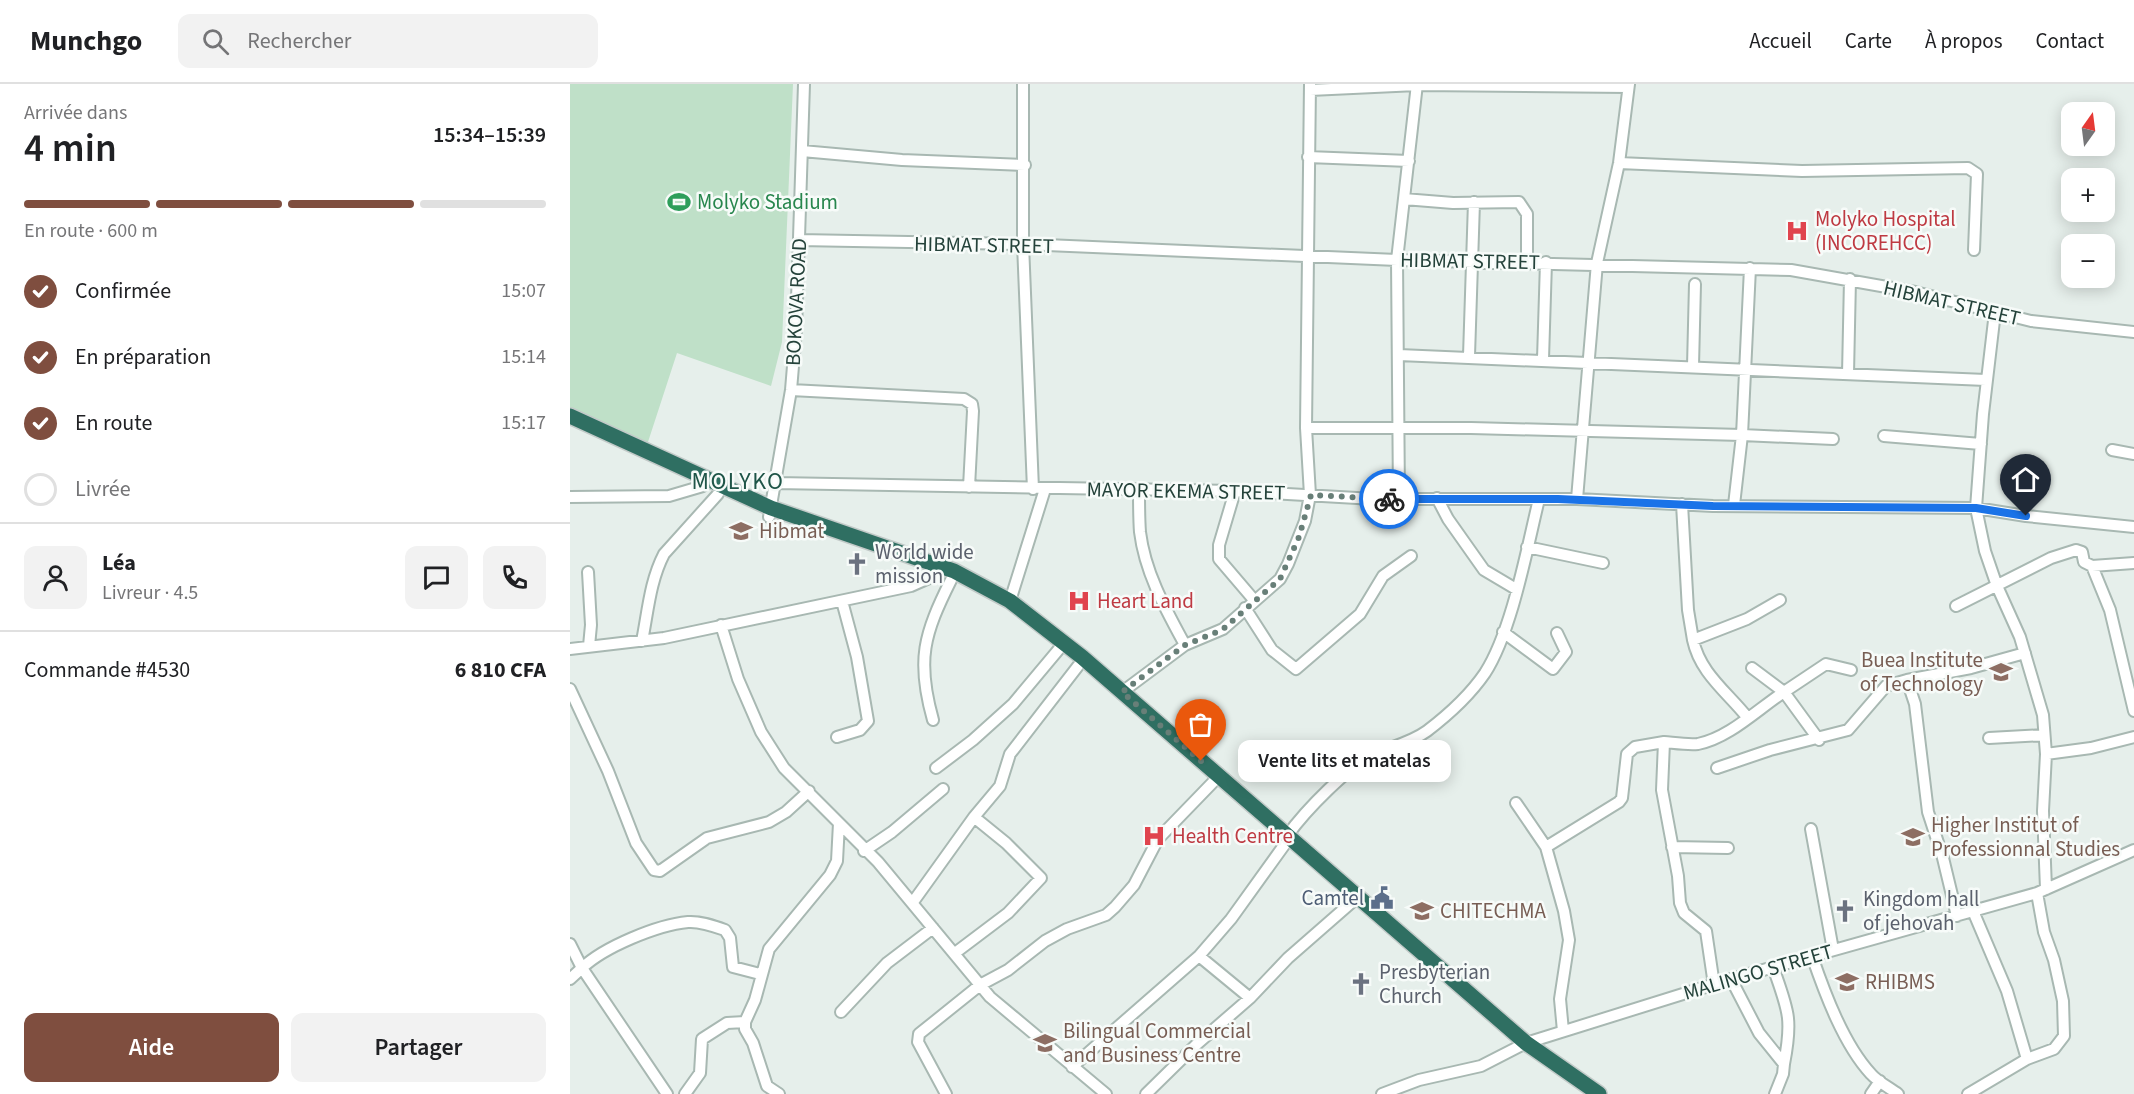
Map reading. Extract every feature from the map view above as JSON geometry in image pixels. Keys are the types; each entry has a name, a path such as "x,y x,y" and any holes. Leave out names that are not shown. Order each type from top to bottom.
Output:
{"highway":[{"path":"570,416 770,512 923,559 954,571 1010,601 1064,642 1122,692 1216,780"},
{"path":"570,424 718,494 944,577 1006,610 1059,649 1216,780 1522,1044 1599,1094"},
{"path":"1286,840 1352,902 1584,1094"}],"street":[{"name":"BOKOVA ROAD","path":"770,512 791,390 804,84"},
{"path":"1023,84 1025,165 1023,244 1033,489"},
{"path":"1399,499 1397,260 1417,85"},
{"path":"1122,692 1185,645 1222,630 1280,579 1305,521 1311,495 1306,428 1310,87 1628,86 1619,163 1597,263 1577,499"},
{"path":"802,151 902,160 1025,165"},
{"path":"1308,157 1409,161"},
{"path":"1619,163 1802,171 1968,168 1977,174 1974,250"},
{"path":"1404,200 1519,202 1524,206 1527,262"},
{"path":"1469,357 1474,261 1474,202"},
{"name":"HIBMAT STREET","path":"799,240 1023,244 1308,257 1791,270 1915,292 2031,321 2134,332"},
{"path":"1543,359 1546,262"},
{"path":"1734,505 1747,368 1750,268"},
{"path":"1848,374 1850,279"},
{"path":"1693,366 1695,284"},
{"path":"1968,1094 2027,1059 2054,1049 2064,1036 2062,1001 2054,960 2044,932 2042,891 2046,754 2043,714 2025,653 1997,586 1983,542 1976,508 1986,380 1995,312"},
{"path":"1399,355 1543,359 1986,380"},
{"path":"791,390 964,399 972,404 973,411 969,487"},
{"path":"1306,428 1582,430 1833,440"},
{"path":"1884,436 1981,444"},
{"path":"2112,450 2134,454"},
{"name":"MAYOR EKEMA STREET","path":"776,483 1235,491 1399,499 1577,499 1682,504 1976,508 2026,516 2134,527"},
{"path":"570,497 669,496 703,486"},
{"path":"1010,601 1045,489"},
{"path":"1139,490 1140,533 1147,558 1161,602 1185,645"},
{"path":"1235,491 1219,545 1219,559 1249,604 1272,650 1296,669 1360,614 1383,576 1411,556"},
{"path":"642,641 650,595 664,554 718,494"},
{"path":"1437,498 1448,519 1484,570 1516,589"},
{"path":"1072,1067 1199,956 1236,912 1310,807 1377,753 1399,746 1426,731 1455,706 1485,672 1503,632 1539,499"},
{"path":"1682,504 1688,610 1696,655 1707,674 1726,691 1747,717"},
{"path":"1527,547 1603,563"},
{"path":"1956,606 2051,558 2076,550 2082,552 2084,562 2092,566 2134,564"},
{"path":"2092,566 2110,610 2134,711"},
{"path":"588,572 591,625 589,646"},
{"path":"570,649 642,641 842,601 944,577"},
{"path":"933,720 922,670 924,652 944,577"},
{"path":"1693,640 1747,619 1780,600"},
{"path":"837,737 860,730 868,721 857,657 842,601"},
{"path":"721,625 738,679 761,732 784,768 809,791 913,902 980,986 1072,1067 1107,1094"},
{"path":"1503,632 1553,669 1566,651 1557,633"},
{"path":"936,768 973,740 1008,708 1059,649"},
{"path":"1717,768 1770,750 1819,740 1848,730 1886,686 1971,668 2025,653"},
{"path":"1546,847 1619,802 1622,798 1627,754 1635,747 1664,742 1692,744 1706,741 1723,734 1826,664 1851,670"},
{"path":"913,902 974,817 1000,786 1010,754 1078,666"},
{"path":"1752,668 1784,692 1819,740"},
{"path":"1907,680 1915,704 1928,812 1957,916"},
{"path":"570,689 608,771 636,843 654,870 660,871 707,838 769,822 786,812 809,791"},
{"path":"1989,738 2044,735"},
{"path":"2046,754 2091,748 2134,737"},
{"path":"1664,742 1662,790 1681,908 1706,931 1714,985"},
{"path":"946,1094 918,1038 980,986 1008,970 1045,941 1067,929 1106,915 1131,889 1158,838 1216,780"},
{"path":"864,850 892,832 943,789"},
{"path":"1516,803 1546,847 1569,940 1560,999 1563,1031"},
{"path":"955,953 1008,913 1041,878 1006,843 974,817"},
{"path":"779,1094 767,1086 753,1043 745,1029 745,1022 755,1000 760,974 775,938 837,861 839,823"},
{"path":"1811,829 1833,950"},
{"path":"1672,847 1728,848"},
{"name":"MALINGO STREET","path":"1382,1094 1419,1080 1481,1066 1522,1044 1731,979 2042,891 2134,850"},
{"path":"1146,1094 1197,1044 1250,998 1288,958 1352,902"},
{"path":"1973,911 2007,991 2027,1059"},
{"path":"570,979 595,955 688,922 725,930 730,938 733,967 760,974"},
{"path":"841,1012 887,963 933,928"},
{"path":"570,944 582,968 667,1094"},
{"path":"1199,956 1250,998"},
{"path":"1812,956 1824,990 1846,1035 1872,1076 1898,1094"},
{"path":"1773,967 1790,1016 1791,1031 1784,1074 1775,1094"},
{"path":"1731,979 1754,1024 1784,1064"},
{"path":"685,1094 699,1073 702,1039 727,1023 745,1022"},
{"path":"1871,1094 1880,1081"}],"green space":[{"name":"Molyko Stadium","path":"570,84 793,84 782,342 771,386 677,353 647,445 570,411"}],"way so far":[{"path":"1201,761 1122,692 1185,645 1222,630 1280,579 1305,521 1311,495 1389,499"}],"place":[{"name":"Molyko Stadium","path":"679,202"},
{"name":"Molyko Hospital (INCOREHCC)","path":"1797,231"},
{"name":"Hibmat","path":"741,531"},
{"name":"World wide mission","path":"857,564"},
{"name":"Heart Land","path":"1079,601"},
{"name":"Buea Institute of Technology","path":"2001,672"},
{"name":"Vente lits et matelas","path":"1201,761"},
{"name":"Health Centre","path":"1154,836"},
{"name":"Higher Institut of Professionnal Studies","path":"1913,837"},
{"name":"Camtel","path":"1382,898"},
{"name":"CHITECHMA","path":"1422,911"},
{"name":"Kingdom hall of jehovah","path":"1845,911"},
{"name":"RHIBMS","path":"1847,982"},
{"name":"Presbyterian Church","path":"1361,984"},
{"name":"Bilingual Commercial and Business Centre","path":"1045,1043"}],"district":[{"name":"MOLYKO","path":"738,481"}],"route":[{"path":"1389,499 1577,499 1713,506 1976,508 2026,516"}]}
